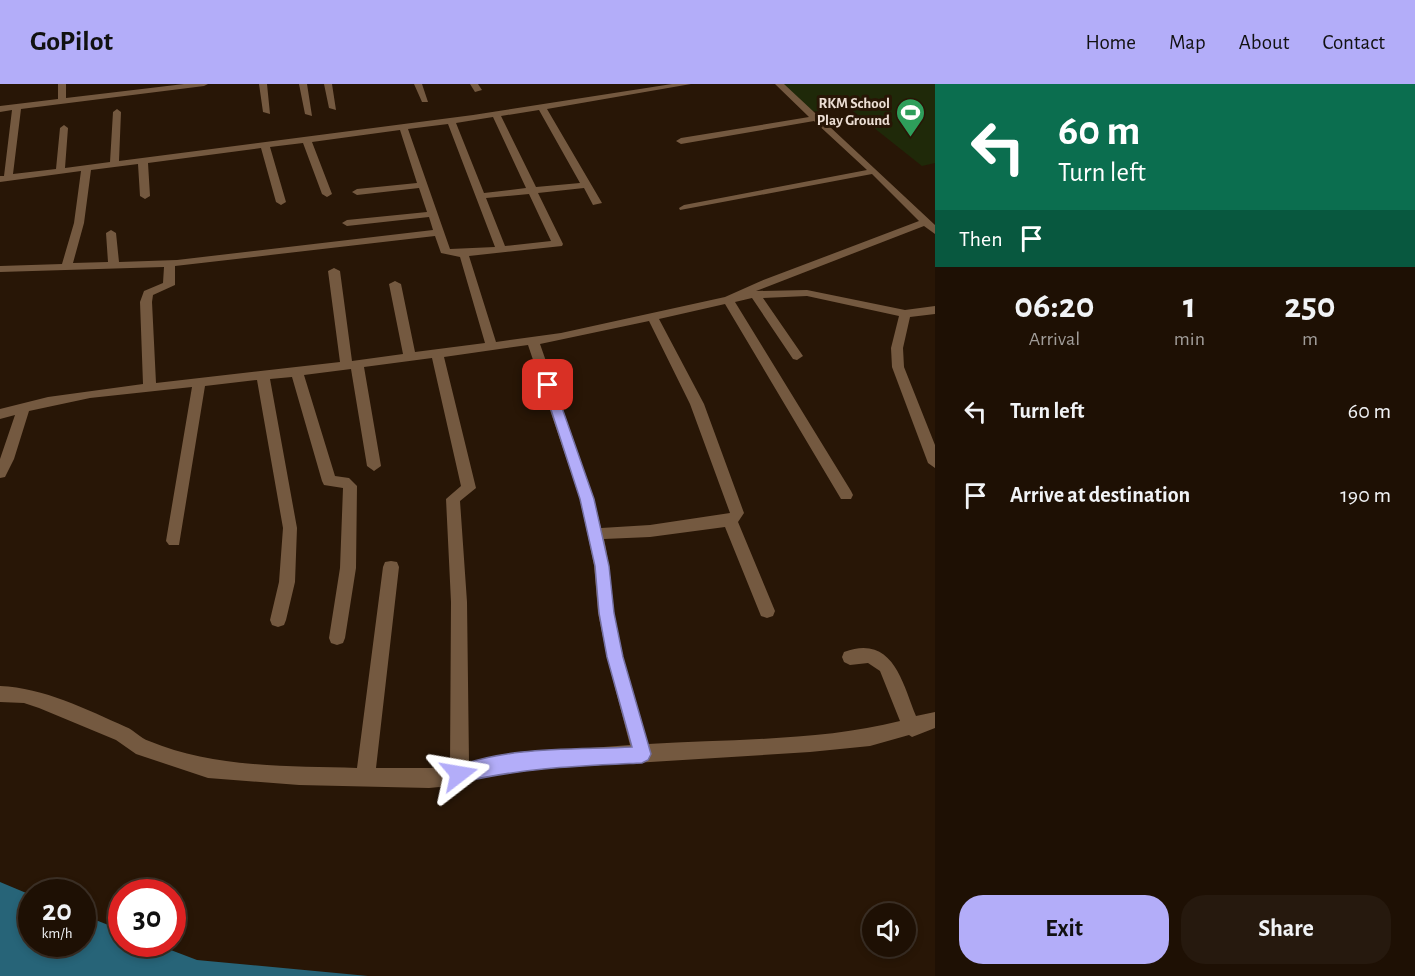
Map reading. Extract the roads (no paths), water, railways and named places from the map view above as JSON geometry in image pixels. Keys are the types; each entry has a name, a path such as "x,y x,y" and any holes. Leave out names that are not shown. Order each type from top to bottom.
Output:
{"street":[{"path":"62,84 62,103"},
{"path":"0,109 62,103 133,89 204,84"},
{"path":"263,84 267,112"},
{"path":"303,84 309,114"},
{"path":"328,84 333,108"},
{"path":"418,84 424,100"},
{"path":"17,108 4,179 496,115 687,84"},
{"path":"779,84 874,171 935,231"},
{"path":"542,108 597,203"},
{"path":"114,166 117,112"},
{"path":"404,127 446,252 462,253 558,244 496,115"},
{"path":"681,141 816,118"},
{"path":"451,121 501,249"},
{"path":"60,172 64,128"},
{"path":"307,141 327,194"},
{"path":"265,146 281,202"},
{"path":"143,162 145,196"},
{"path":"67,267 80,223 86,169"},
{"path":"684,208 874,171"},
{"path":"357,192 423,185"},
{"path":"480,196 586,185"},
{"path":"347,223 432,214"},
{"path":"728,300 759,285 867,246 925,222"},
{"path":"0,269 170,264 438,233"},
{"path":"111,234 114,266"},
{"path":"462,253 492,347"},
{"path":"150,389 146,302 148,293 169,285 170,264"},
{"path":"334,271 374,466"},
{"path":"394,284 410,358"},
{"path":"0,414 90,394 352,366 591,332 755,295 807,293 904,314 935,310"},
{"path":"755,295 796,356"},
{"path":"728,300 846,495"},
{"path":"904,314 897,348 898,367 935,463"},
{"path":"595,534 650,531 730,520 736,513 735,504 711,437 686,379 653,318"},
{"path":"533,341 575,462 595,534 615,657 642,754"},
{"path":"437,354 469,488 453,499 459,651 459,774"},
{"path":"297,372 329,481 344,482 350,486 348,568 337,638"},
{"path":"263,376 290,528 287,582 278,620"},
{"path":"174,542 187,472 199,384"},
{"path":"0,472 7,459 24,407"},
{"path":"730,520 767,611"},
{"path":"364,778 391,567"},
{"path":"850,657 870,655 886,666 912,728"},
{"path":"0,694 24,695 41,700 122,735 142,748 208,769 364,778 429,779 499,764 538,760 810,743 870,736 912,728 935,720"}],"water":[{"path":"0,882 18,890 18,957 96,957 96,920 108,925 108,957 186,956 197,960 368,976 0,976"}],"place":[{"name":"RKM School Play Ground","path":"911,138"}]}
